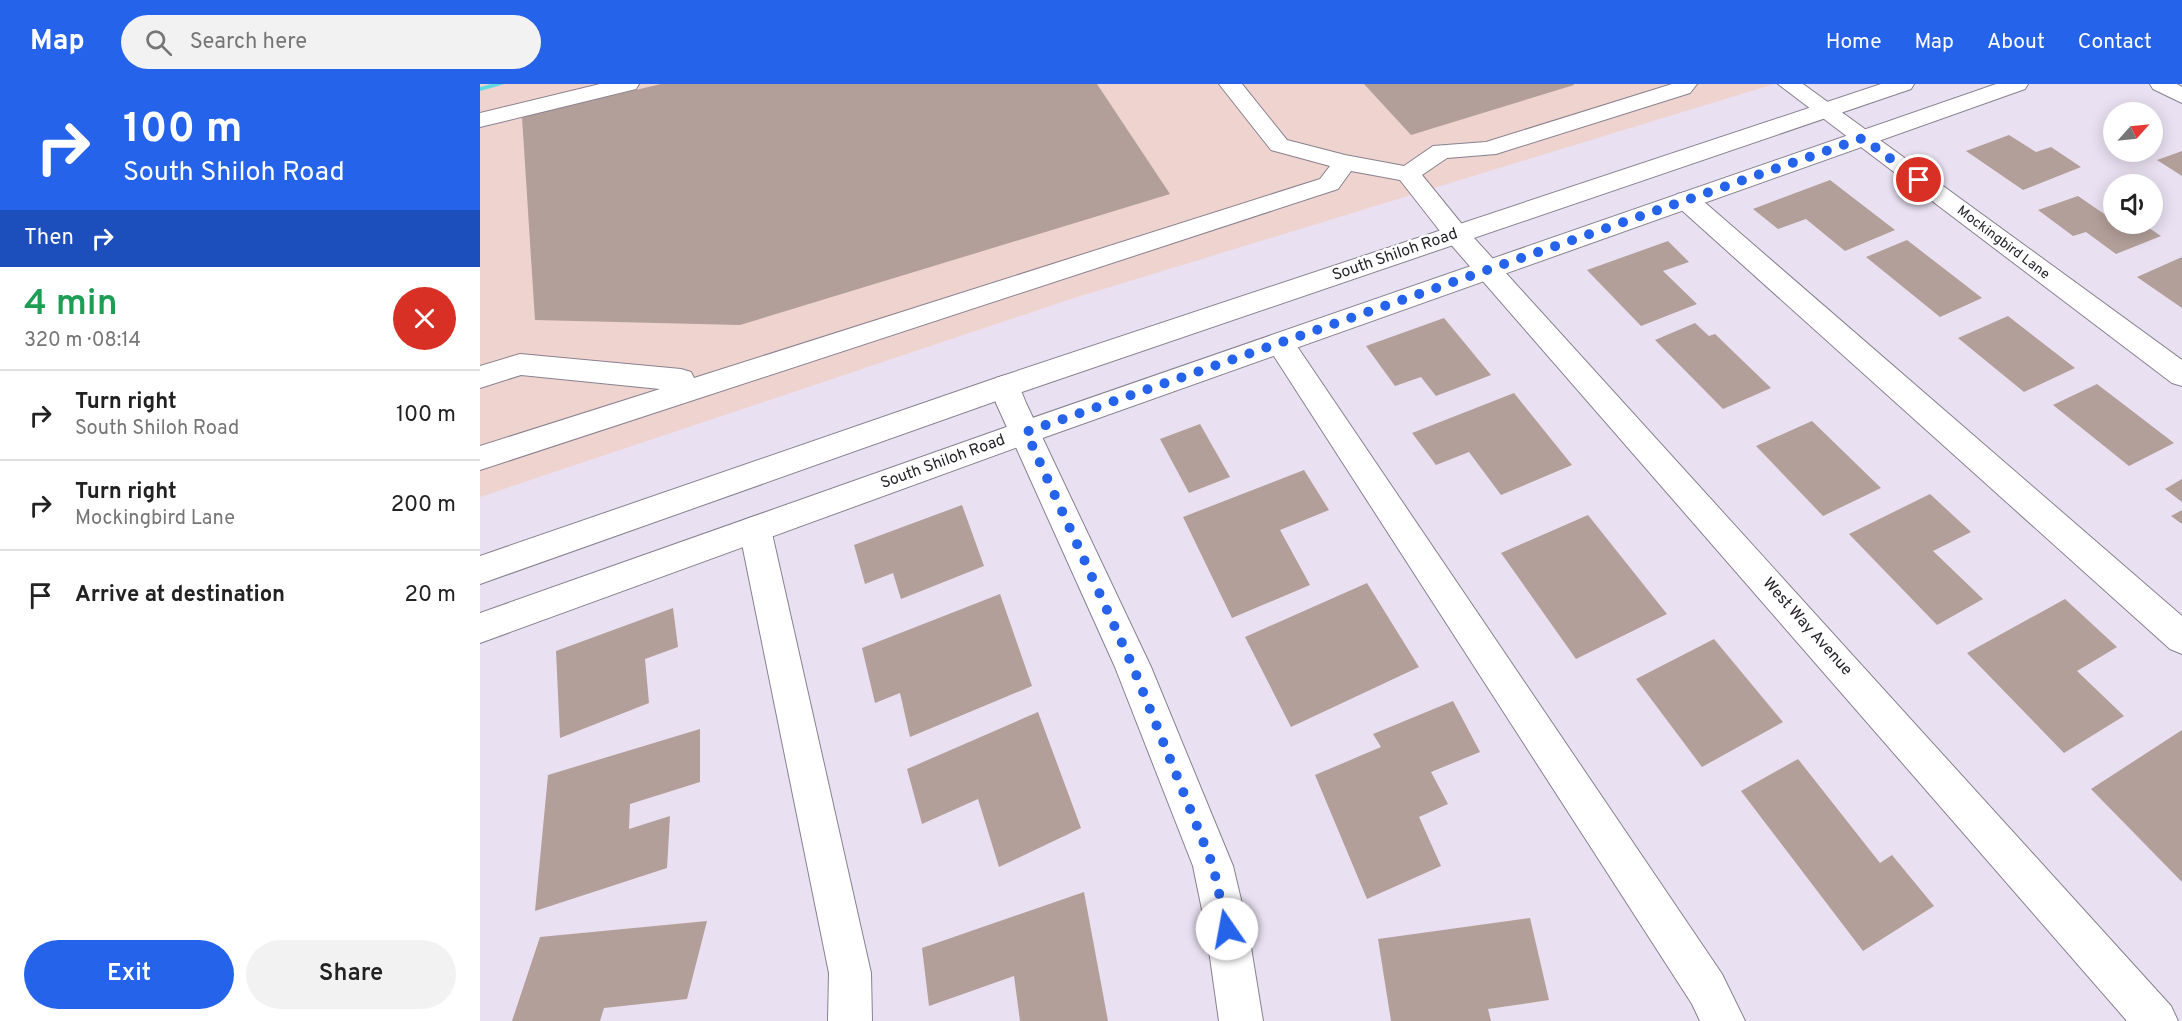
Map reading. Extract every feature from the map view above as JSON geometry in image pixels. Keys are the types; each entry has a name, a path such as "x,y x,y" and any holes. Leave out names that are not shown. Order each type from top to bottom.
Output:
{"main road":[{"path":"480,120 628,84"},
{"path":"1230,84 1279,145 1345,162 1408,174 1441,151 1488,149 1682,88 1686,84"},
{"name":"Mockingbird Lane","path":"1789,84 2182,375"},
{"name":"South Shiloh Road","path":"480,570 1006,386 1903,84"},
{"name":"South Shiloh Road","path":"480,628 1026,432 2018,84"},
{"path":"2162,84 2182,96"},
{"path":"480,458 1329,184 1345,162"},
{"name":"West Way Avenue","path":"1408,174 1456,234 2156,1021"},
{"path":"1686,200 2182,638"},
{"path":"1280,343 1707,989 1723,1021"},
{"path":"480,377 520,364 681,381 684,394"},
{"path":"1006,386 1011,403 1133,667 1213,866 1227,929 1242,1021"},
{"path":"755,529 850,973 850,1021"}],"shaded area":[{"path":"480,84 1774,84 1071,299 480,497"}],"building":[{"path":"661,84 1097,84 1170,194 740,325 535,320 522,117"},
{"path":"1364,84 1574,84 1574,85 1411,135"},
{"path":"2009,135 2036,152 2051,147 2081,167 2023,190 1966,151"},
{"path":"2182,151 2182,176 2160,162 2163,162 2163,158"},
{"path":"1830,180 1895,230 1845,251 1806,219 1778,229 1753,209"},
{"path":"2078,196 2103,213 2103,234 2158,234 2161,236 2116,254 2086,232 2073,236 2038,210"},
{"path":"1907,240 1982,298 1940,317 1866,257"},
{"path":"1668,241 1689,262 1663,271 1697,304 1641,326 1587,270"},
{"path":"2182,257 2182,308 2137,277"},
{"path":"2008,316 2075,368 2024,392 1958,338"},
{"path":"1444,318 1491,375 1436,396 1421,377 1395,386 1366,346"},
{"path":"1695,323 1709,336 1715,334 1771,388 1723,409 1655,340"},
{"path":"2097,384 2174,443 2129,466 2053,405"},
{"path":"1514,393 1572,465 1501,495 1469,452 1436,465 1412,433"},
{"path":"1812,421 1881,488 1823,516 1756,446"},
{"path":"1200,424 1230,477 1189,493 1160,439"},
{"path":"1304,470 1329,510 1280,530 1310,585 1232,618 1183,517"},
{"path":"2182,479 2182,502 2165,489"},
{"path":"1930,494 1971,532 1933,551 1983,599 1937,625 1849,534"},
{"path":"962,505 984,566 901,599 893,573 865,584 854,545"},
{"path":"2182,510 2182,524 2171,516"},
{"path":"1588,515 1667,614 1576,659 1501,553"},
{"path":"1367,583 1419,667 1291,727 1245,637"},
{"path":"1000,594 1032,686 910,737 900,693 875,703 862,648"},
{"path":"2065,599 2117,647 2077,671 2124,716 2064,753 1967,653"},
{"path":"673,608 678,647 645,659 649,703 560,738 556,651"},
{"path":"1714,639 1783,722 1702,767 1636,679"},
{"path":"1453,701 1480,752 1431,772 1448,804 1419,817 1441,866 1367,899 1315,775 1381,747 1373,734"},
{"path":"1038,712 1081,828 999,867 978,799 922,824 907,769"},
{"path":"700,729 700,782 630,804 629,829 670,816 667,868 535,911 548,775"},
{"path":"2182,730 2182,882 2091,789"},
{"path":"1798,759 1880,863 1892,855 1934,906 1863,951 1741,791"},
{"path":"1084,892 1108,1021 1020,1021 1014,976 929,1006 922,948"},
{"path":"1530,918 1549,1000 1488,1009 1491,1021 1391,1021 1378,939"},
{"path":"707,921 687,999 604,1008 600,1021 512,1021 540,937"}],"waterway":[{"path":"480,89 501,84"}],"route":[{"path":"1227,929 1213,866 1133,667 1026,432 1863,138 1919,180"}]}
